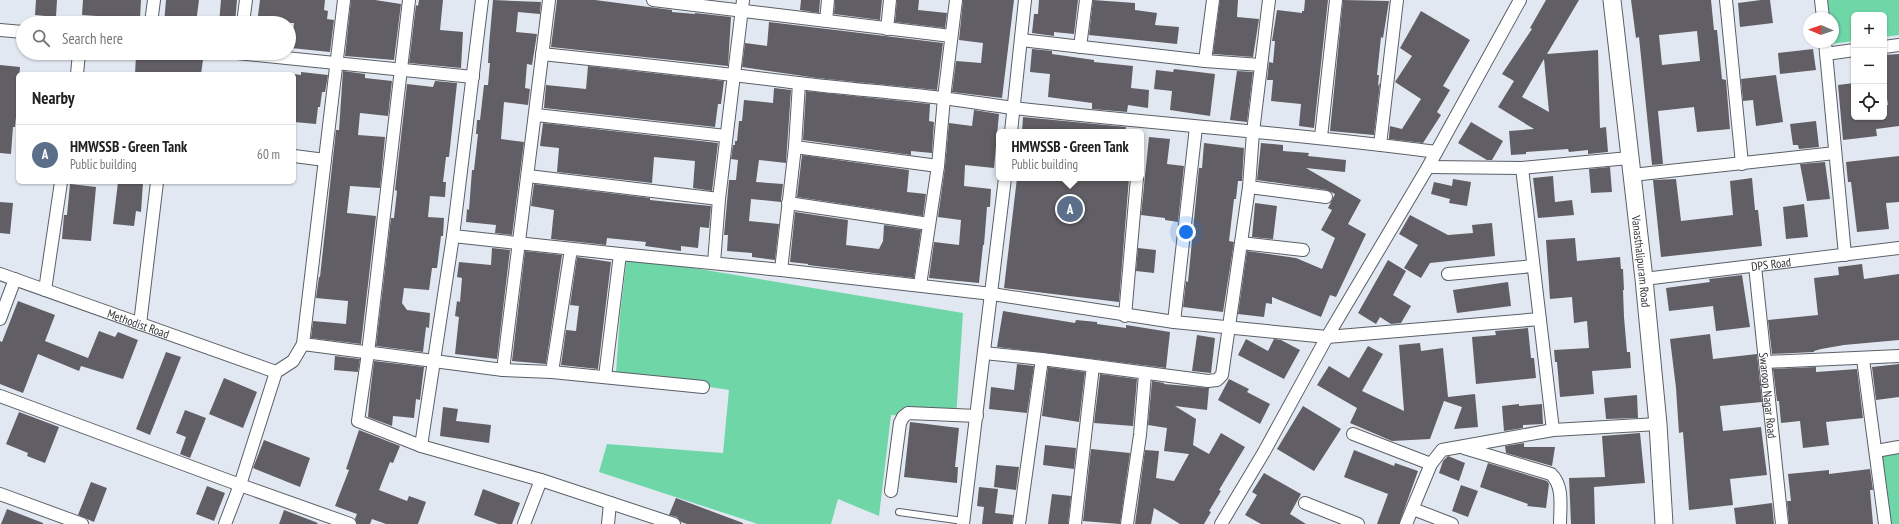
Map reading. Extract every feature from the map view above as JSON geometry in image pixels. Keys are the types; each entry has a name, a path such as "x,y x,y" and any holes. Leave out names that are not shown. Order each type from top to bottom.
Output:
{"street":[{"path":"152,16 154,0"},
{"path":"244,16 246,0"},
{"path":"225,524 240,485 276,372 293,361 303,344 344,0"},
{"path":"409,0 368,353 358,421 421,446 540,480 672,524"},
{"path":"421,446 453,236 474,77 482,0"},
{"path":"502,370 536,115 549,0"},
{"path":"653,0 742,5 826,21 952,36"},
{"path":"826,21 828,0"},
{"path":"887,29 890,0"},
{"path":"920,285 938,166 944,98 956,0"},
{"path":"1010,129 1025,0"},
{"path":"1080,47 1086,0"},
{"path":"1205,61 1210,0"},
{"path":"984,354 1042,359 1146,374 1208,381 1217,380 1222,375 1249,187 1253,132 1269,0"},
{"path":"1321,138 1336,0"},
{"path":"1380,145 1397,0"},
{"path":"1220,524 1264,452 1327,337 1428,166 1520,0"},
{"name":"Vanasthalipuram Road","path":"1612,0 1644,279 1658,424 1664,524"},
{"path":"1726,0 1742,164"},
{"path":"1822,0 1823,12"},
{"path":"714,263 719,199 742,5"},
{"path":"0,30 16,31"},
{"path":"1021,40 1205,61 1261,65"},
{"path":"1887,47 1899,45"},
{"path":"1845,255 1826,48 1851,50"},
{"path":"542,54 944,98 1141,126 1196,127 1253,132 1321,138 1436,152"},
{"path":"296,59 401,71 474,77"},
{"path":"77,72 78,60"},
{"path":"781,270 799,83"},
{"path":"536,115 726,136"},
{"path":"1174,322 1196,127"},
{"path":"794,147 938,166"},
{"path":"1632,175 1835,153"},
{"path":"296,156 325,160"},
{"path":"1428,166 1522,168 1629,158"},
{"path":"1522,168 1553,430"},
{"path":"528,176 719,199"},
{"path":"963,523 1005,181"},
{"path":"1125,316 1137,181"},
{"path":"45,290 61,184"},
{"path":"140,324 157,184"},
{"path":"1249,187 1326,197"},
{"path":"788,203 929,224"},
{"path":"453,236 920,285 992,294 1125,316 1327,337 1540,319"},
{"path":"1241,243 1303,250"},
{"name":"DPS Road","path":"1644,279 1899,248"},
{"path":"552,372 571,249"},
{"path":"605,377 620,254"},
{"path":"1448,274 1533,266"},
{"name":"Swaroop Nagar Road","path":"1755,266 1782,524"},
{"name":"Methodist Road","path":"0,274 276,372"},
{"path":"0,319 15,279"},
{"path":"303,344 502,370 552,372 703,387"},
{"path":"1766,362 1863,359 1899,356"},
{"path":"1019,524 1042,359"},
{"path":"1863,359 1885,524"},
{"path":"1075,524 1093,366"},
{"path":"1127,524 1140,435 1146,374"},
{"path":"0,396 350,524"},
{"path":"891,491 900,423 903,417 908,413 977,416"},
{"path":"1406,524 1431,464 1442,450 1553,430 1658,424"},
{"path":"1353,434 1431,464"},
{"path":"1461,447 1551,474 1558,480 1560,490 1560,524"},
{"path":"1876,451 1899,448"},
{"path":"524,524 540,480"},
{"path":"0,494 82,524"},
{"path":"608,524 610,503"},
{"path":"1304,503 1358,524"},
{"path":"1413,509 1452,524"}],"lane":[{"path":"899,512 963,523"}],"green space":[{"path":"1828,0 1899,0 1899,35 1887,37 1887,12 1851,12 1851,41 1839,43 1839,12 1829,12"},
{"path":"627,257 963,313 956,418 891,415 879,516 838,499 831,524 758,524 599,472 607,444 723,453 729,390 616,372 620,315"},
{"path":"1899,451 1899,524 1887,524 1880,453"}],"building":[{"path":"36,0 57,0 56,16 35,15"},
{"path":"83,0 141,0 140,16 82,15"},
{"path":"166,0 199,0 197,16 165,16"},
{"path":"221,0 237,0 236,16 220,16"},
{"path":"260,0 325,0 324,10 328,11 327,19 334,20 330,52 296,49 296,16 258,16"},
{"path":"351,0 375,0 401,4 394,60 345,56"},
{"path":"419,0 443,0 440,30 463,32 461,68 409,63 416,5 418,6"},
{"path":"493,0 541,2 540,14 518,12 516,32 537,34 532,65 527,64 525,88 530,89 528,105 504,102 501,139 524,142 512,235 495,233 496,225 466,222 467,209 469,210 472,170 474,170 478,134 476,134 477,120 480,120 484,85 488,85 490,63 488,63 489,45"},
{"path":"557,0 595,0 672,10 672,12 731,17 728,66 551,47"},
{"path":"801,0 820,0 819,13 800,10"},
{"path":"835,0 882,0 880,20 834,14"},
{"path":"897,0 919,0 918,10 947,13 945,28 895,22"},
{"path":"963,0 1014,0 1002,98 952,92 956,61 981,63 983,43 959,40"},
{"path":"1039,0 1078,0 1074,34 1054,32 1054,36 1032,33 1034,14 1038,14"},
{"path":"1093,0 1135,3 1135,10 1157,13 1155,25 1179,27 1177,44 1089,35"},
{"path":"1220,0 1238,0 1237,17 1259,19 1253,57 1213,54"},
{"path":"1305,0 1328,0 1314,128 1299,126 1301,104 1271,101 1273,80 1267,80 1269,62 1273,63 1275,41 1272,41 1277,10 1302,13 1302,11 1304,11"},
{"path":"1343,0 1389,1 1383,38 1381,37 1377,75 1379,75 1378,86 1380,83 1374,135 1330,131"},
{"path":"1546,0 1579,0 1547,54 1598,50 1600,128 1606,127 1608,152 1588,154 1588,150 1569,152 1568,149 1526,152 1526,154 1511,155 1509,131 1534,129 1498,107 1514,81 1502,74 1532,29 1530,28","holes":["1544,59 1549,112 1522,97"]},
{"path":"1631,0 1711,0 1714,30 1717,30 1722,79 1726,80 1730,129 1697,132 1694,107 1658,111 1663,164 1652,165 1639,37 1636,38","holes":["1697,31 1700,61 1662,65 1659,35"]},
{"path":"1770,0 1773,23 1740,27 1738,3"},
{"path":"1421,11 1470,40 1443,86 1450,90 1437,112 1441,115 1423,143 1389,139 1390,126 1402,129 1421,99 1395,82 1412,56 1400,48"},
{"path":"769,22 943,43 937,90 817,78 742,67 745,43 767,46"},
{"path":"1032,49 1052,51 1052,54 1094,60 1094,62 1133,66 1131,88 1149,90 1148,108 1128,105 1127,112 1092,109 1092,103 1048,97 1050,74 1030,72"},
{"path":"1813,49 1816,70 1780,74 1778,53"},
{"path":"1899,54 1899,126 1876,129 1877,136 1843,140 1838,85 1851,83 1851,120 1887,120 1887,55"},
{"path":"136,60 203,60 201,72 135,72"},
{"path":"0,65 20,67 20,72 16,72 16,117 15,127 13,127 11,154 0,153"},
{"path":"588,66 724,81 721,104 718,104 715,127 544,108 546,85 586,89"},
{"path":"1174,69 1215,74 1210,116 1170,110 1172,91 1154,89 1156,70 1173,72"},
{"path":"343,71 365,74 365,78 392,81 388,116 360,113 358,135 385,137 380,188 350,186 347,213 376,216 361,344 311,338 313,321 346,324 348,301 316,298 320,277 336,130 339,130"},
{"path":"1237,71 1253,72 1247,122 1230,120"},
{"path":"301,72 328,75 325,92 322,92 320,107 318,107 316,124 296,122 296,74 301,75"},
{"path":"1776,75 1783,122 1756,126 1753,100 1743,101 1741,79"},
{"path":"435,81 457,83 449,157 446,157 443,182 446,182 445,197 430,196 428,217 444,218 443,236 441,236 437,268 432,268 429,290 404,288 402,303 407,310 430,313 429,328 426,327 423,352 376,346 391,218 394,218 397,191 395,190 407,84 433,87"},
{"path":"774,88 791,90 786,163 759,160 756,182 783,184 781,202 751,199 749,221 779,224 775,260 752,257 752,253 727,251 728,235 724,235 729,180 736,180 738,160 731,159 733,145 735,145 735,141 737,141 739,121 742,121 744,100 773,103"},
{"path":"806,91 930,104 929,121 934,122 932,153 911,151 911,155 803,140"},
{"path":"974,110 999,114 998,129 996,129 994,168 965,165 964,186 991,189 990,207 987,207 979,283 929,278 934,242 959,245 961,220 938,217 949,123 972,126"},
{"path":"1023,117 1126,127 1126,129 1022,129"},
{"path":"1816,121 1819,147 1799,149 1798,145 1793,145 1790,124"},
{"path":"1471,122 1503,141 1492,160 1487,160 1458,143"},
{"path":"543,123 718,143 712,191 693,188 695,161 654,157 652,183 557,172 559,148 540,146"},
{"path":"1149,137 1170,139 1167,164 1184,166 1178,222 1165,220 1165,218 1141,215"},
{"path":"1204,143 1244,148 1242,181 1238,181 1236,199 1234,199 1229,241 1234,242 1223,312 1183,307 1186,281 1188,282 1199,168 1202,168"},
{"path":"1261,143 1283,145 1283,151 1309,153 1308,156 1346,160 1345,172 1306,168 1361,200 1348,224 1366,234 1336,297 1330,295 1321,317 1272,297 1272,304 1266,303 1264,317 1238,314 1247,251 1296,258 1322,269 1335,238 1321,230 1332,210 1328,208 1335,194 1327,190 1257,180"},
{"path":"802,155 909,170 907,192 926,194 923,216 797,197"},
{"path":"1899,156 1899,202 1886,203 1889,229 1857,232 1851,182 1848,182 1846,162"},
{"path":"1825,162 1830,199 1807,201 1800,164"},
{"path":"1610,167 1612,192 1591,193 1589,169"},
{"path":"1553,176 1555,202 1572,200 1574,215 1538,218 1533,178"},
{"path":"1752,178 1755,210 1758,210 1762,246 1661,257 1653,180 1676,179 1681,221 1733,215 1730,181"},
{"path":"1453,179 1471,182 1467,206 1449,203 1450,199 1431,194 1434,182 1452,186"},
{"path":"1017,181 1129,181 1119,302 1004,288"},
{"path":"70,184 96,187 91,241 62,239 64,215 67,215"},
{"path":"118,184 143,184 141,212 136,211 134,226 113,224"},
{"path":"534,184 650,198 650,200 711,206 709,228 700,227 698,248 681,246 681,251 645,246 646,242 607,238 606,245 551,239 554,210 531,206"},
{"path":"0,202 13,203 10,234 0,233"},
{"path":"1255,203 1277,206 1273,239 1252,237"},
{"path":"1804,204 1808,237 1786,239 1783,207"},
{"path":"795,212 848,220 846,245 879,249 883,241 884,225 921,230 914,278 790,262"},
{"path":"1410,215 1448,235 1473,233 1472,225 1492,223 1495,256 1430,263 1421,278 1404,268 1418,245 1399,234"},
{"path":"1575,238 1577,261 1620,257 1621,269 1623,269 1624,317 1627,352 1630,352 1631,368 1592,371 1594,394 1560,397 1557,362 1555,362 1554,350 1589,348 1587,321 1574,323 1572,297 1550,299 1546,240"},
{"path":"492,248 510,250 497,359 455,354 459,317 455,316 457,301 460,302 462,278 457,277 459,262 491,265"},
{"path":"1138,248 1156,250 1154,273 1136,271"},
{"path":"525,251 562,255 546,364 512,361"},
{"path":"577,257 611,262 598,369 561,365 566,330 576,331 579,306 570,305"},
{"path":"1388,260 1406,271 1393,295 1411,306 1401,323 1391,324 1380,317 1376,324 1358,313"},
{"path":"1862,264 1864,279 1899,274 1899,340 1844,345 1821,349 1814,352 1772,354 1768,320 1818,315 1814,278 1839,275 1838,267"},
{"path":"1742,275 1750,327 1716,331 1713,306 1669,311 1666,288 1710,282 1709,279"},
{"path":"1508,282 1511,306 1457,313 1453,290"},
{"path":"18,301 55,315 45,341 88,358 99,331 115,337 118,332 138,340 123,379 81,366 79,371 38,354 23,393 0,384 0,341 2,342"},
{"path":"1003,311 1075,323 1076,320 1097,322 1097,324 1126,328 1126,325 1170,332 1166,368 997,347"},
{"path":"1528,328 1531,358 1534,358 1536,378 1476,384 1472,337 1496,335 1495,331"},
{"path":"1710,334 1713,359 1757,354 1762,402 1720,406 1723,431 1761,427 1767,475 1730,479 1733,505 1689,510 1683,432 1679,433 1676,388 1670,339"},
{"path":"1197,335 1215,338 1211,373 1192,371"},
{"path":"1246,339 1268,351 1274,339 1281,340 1300,350 1284,379 1238,355"},
{"path":"1420,343 1421,351 1443,348 1448,397 1475,394 1478,427 1454,429 1462,407 1444,401 1430,439 1392,441 1350,423 1357,408 1317,385 1329,366 1349,378 1368,346 1383,354 1362,391 1404,411 1399,345"},
{"path":"166,352 181,357 150,435 136,429"},
{"path":"335,356 360,359 358,372 334,370"},
{"path":"374,361 424,367 420,400 416,399 414,418 393,416 392,426 368,417"},
{"path":"1017,364 1034,366 1027,413 989,409 991,387 1014,390"},
{"path":"1899,364 1899,397 1876,400 1872,367"},
{"path":"1048,367 1085,372 1079,422 1042,416"},
{"path":"1816,367 1816,372 1857,369 1863,418 1826,422 1829,445 1803,448 1800,421 1781,423 1779,401 1777,401 1773,369"},
{"path":"1100,374 1137,379 1133,426 1094,423"},
{"path":"224,378 257,392 243,428 209,414"},
{"path":"1229,379 1249,389 1247,392 1270,404 1260,424 1218,400"},
{"path":"1152,381 1164,384 1209,388 1207,410 1175,406 1196,419 1193,445 1209,454 1221,433 1245,447 1219,490 1221,491 1209,511 1211,512 1204,524 1180,524 1154,508 1151,524 1135,524 1145,450 1159,451 1156,478 1174,481 1189,454 1164,451 1167,428 1148,425"},
{"path":"1637,395 1638,418 1606,419 1604,398"},
{"path":"1519,404 1519,406 1542,404 1543,424 1523,425 1523,428 1504,431 1502,406"},
{"path":"1303,406 1341,429 1314,471 1277,449"},
{"path":"443,407 458,409 456,421 491,425 489,443 440,436"},
{"path":"185,410 206,418 190,458 180,454 186,437 176,433"},
{"path":"19,412 59,427 45,463 27,456 28,453 6,444"},
{"path":"910,422 959,428 955,467 958,467 957,483 904,477"},
{"path":"359,430 400,446 393,463 390,462 379,490 407,501 409,496 426,502 418,524 386,524 372,519 370,524 357,524 355,519 357,514 335,506 349,470 346,469"},
{"path":"1640,433 1645,483 1594,487 1595,524 1571,524 1569,478 1605,477 1602,436"},
{"path":"264,440 310,458 300,487 253,468"},
{"path":"1524,443 1524,447 1555,447 1552,466 1506,453 1505,446"},
{"path":"1045,445 1076,448 1074,469 1043,465"},
{"path":"1091,449 1130,453 1120,524 1083,521"},
{"path":"1354,450 1394,466 1395,463 1418,471 1399,524 1377,524 1388,494 1344,477"},
{"path":"1448,456 1465,463 1459,481 1439,473 1443,461"},
{"path":"1488,463 1547,481 1549,484 1546,508 1527,506 1528,504 1480,487"},
{"path":"996,465 1019,467 1016,490 994,487"},
{"path":"1870,469 1873,490 1870,490 1873,524 1789,524 1787,501 1791,501 1788,474 1829,470 1829,474"},
{"path":"1264,473 1301,494 1290,514 1306,524 1261,524 1245,515 1257,495 1252,492"},
{"path":"91,482 107,488 94,522 78,515"},
{"path":"1461,485 1478,491 1468,517 1452,511"},
{"path":"207,486 225,493 214,521 196,514"},
{"path":"979,487 998,489 995,513 1013,515 1012,524 982,524 984,507 977,506"},
{"path":"483,489 520,503 512,524 498,524 474,515"},
{"path":"1052,494 1071,496 1068,524 1048,524"},
{"path":"676,498 743,524 687,524 681,522 677,517 669,515"},
{"path":"1772,503 1774,524 1736,524 1734,508"},
{"path":"7,509 43,523 43,524 1,524"},
{"path":"284,510 318,523 279,524"}],"place":[{"name":"HMWSSB - Green Tank","path":"1070,209"}]}
